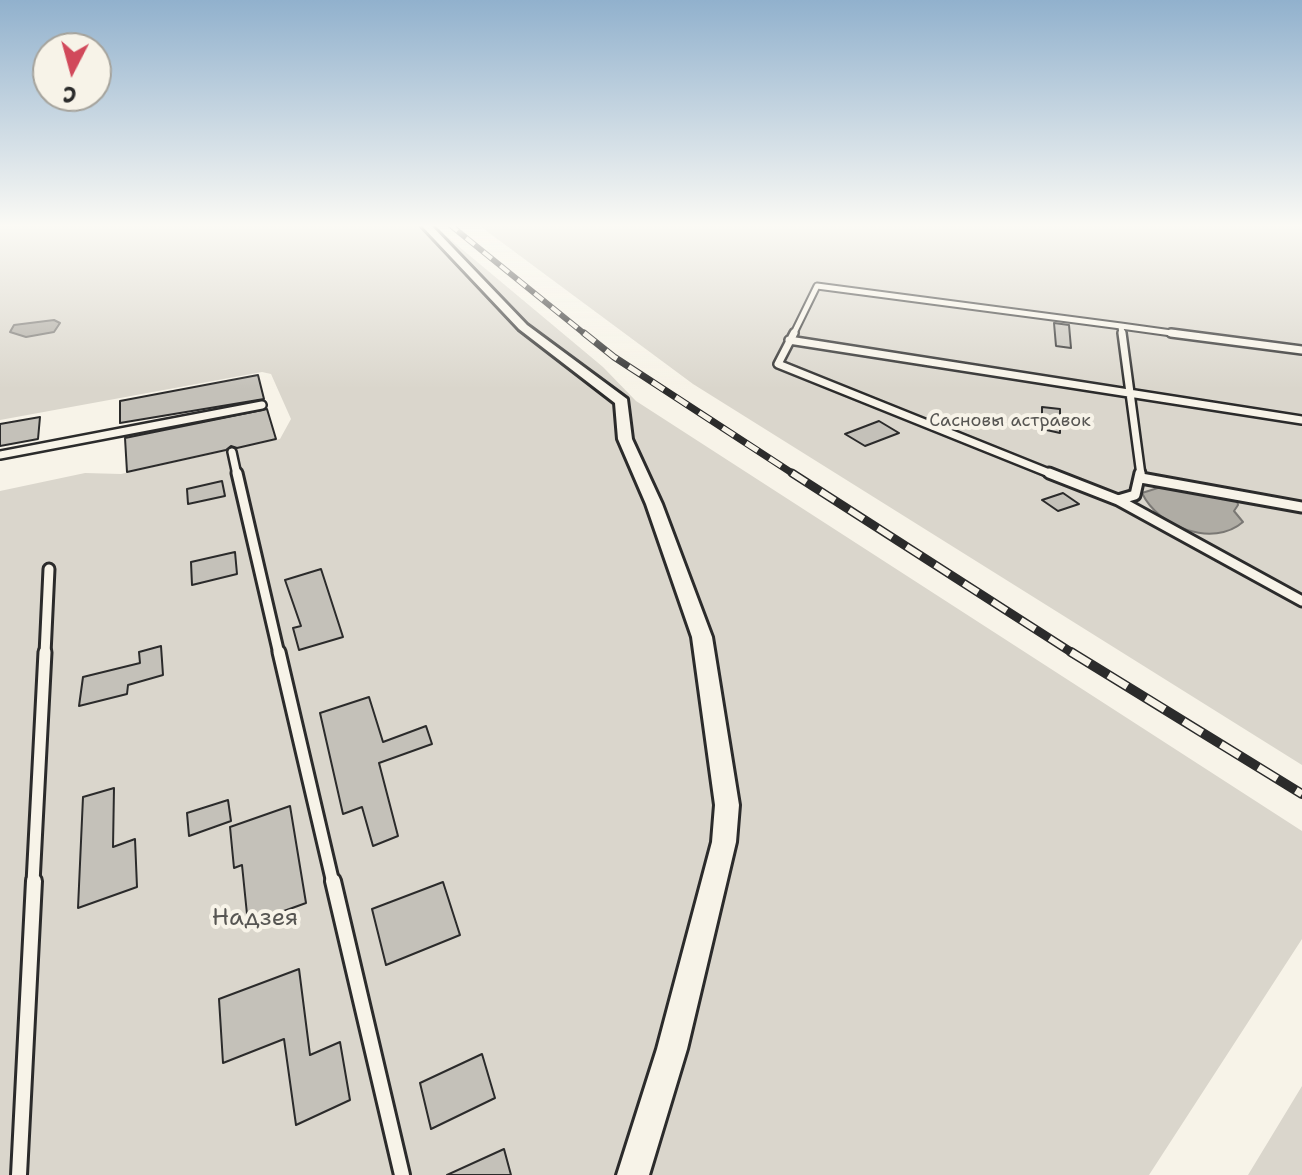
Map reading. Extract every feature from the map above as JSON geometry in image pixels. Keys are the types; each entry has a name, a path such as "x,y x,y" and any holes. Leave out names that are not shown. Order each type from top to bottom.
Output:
{"street":[{"path":"477,279 523,327 622,402 625,439 654,504 702,637 727,805 724,842 672,1049 633,1175"}],"lane":[{"path":"1302,350 817,286 778,364 1118,500 1302,601"},
{"path":"1118,500 1135,495 1141,478 1121,326"},
{"path":"789,340 1302,420"},
{"path":"0,455 262,405"},
{"path":"232,452 402,1175"},
{"path":"1141,478 1302,507"},
{"path":"19,1175 49,569"}],"green space":[{"name":"Надзея","path":"0,279 498,279 603,367 636,401 1302,831 1302,939 1149,1175 0,1175 0,491 85,473 121,474 280,439 291,419 271,374 262,372 0,420"},
{"name":"Сасновы астравок","path":"551,279 1302,279 1302,765 693,384"},
{"path":"1302,1086 1302,1175 1248,1175"}],"shaded area":[{"path":"54,320 60,323 54,332 26,337 10,332 14,325"},
{"path":"1164,486 1237,500 1234,511 1243,522 1231,530 1217,533 1187,530 1173,524 1160,516 1142,493"}],"building":[{"path":"1054,323 1069,325 1071,348 1056,346"},
{"path":"258,375 264,399 120,423 120,401"},
{"path":"1042,407 1060,409 1060,433 1042,429"},
{"path":"267,409 276,439 237,448 231,446 226,450 127,472 125,438"},
{"path":"40,417 38,439 0,446 0,424"},
{"path":"879,421 899,433 865,446 845,434"},
{"path":"222,481 225,496 188,504 187,489"},
{"path":"1063,493 1079,504 1058,511 1042,500"},
{"path":"235,552 237,574 192,585 191,562"},
{"path":"321,569 343,637 299,650 293,628 301,626 285,580"},
{"path":"161,646 163,675 128,685 127,694 79,706 83,677 140,663 139,652"},
{"path":"369,697 383,742 426,726 432,744 379,763 398,836 373,846 362,807 343,814 320,713"},
{"path":"114,788 113,847 135,839 137,887 78,908 83,797"},
{"path":"228,800 231,821 189,836 187,813"},
{"path":"290,806 306,903 248,924 242,865 234,868 230,827"},
{"path":"443,882 460,935 386,965 372,909"},
{"path":"299,969 310,1055 340,1042 350,1100 296,1125 284,1039 223,1063 219,999"},
{"path":"482,1054 495,1098 431,1129 420,1083"},
{"path":"504,1149 511,1175 447,1175"}],"railway":[{"path":"517,279 586,335"},
{"path":"584,333 614,357 795,475"},
{"path":"792,473 1074,654"},
{"path":"1071,652 1302,794"}]}
